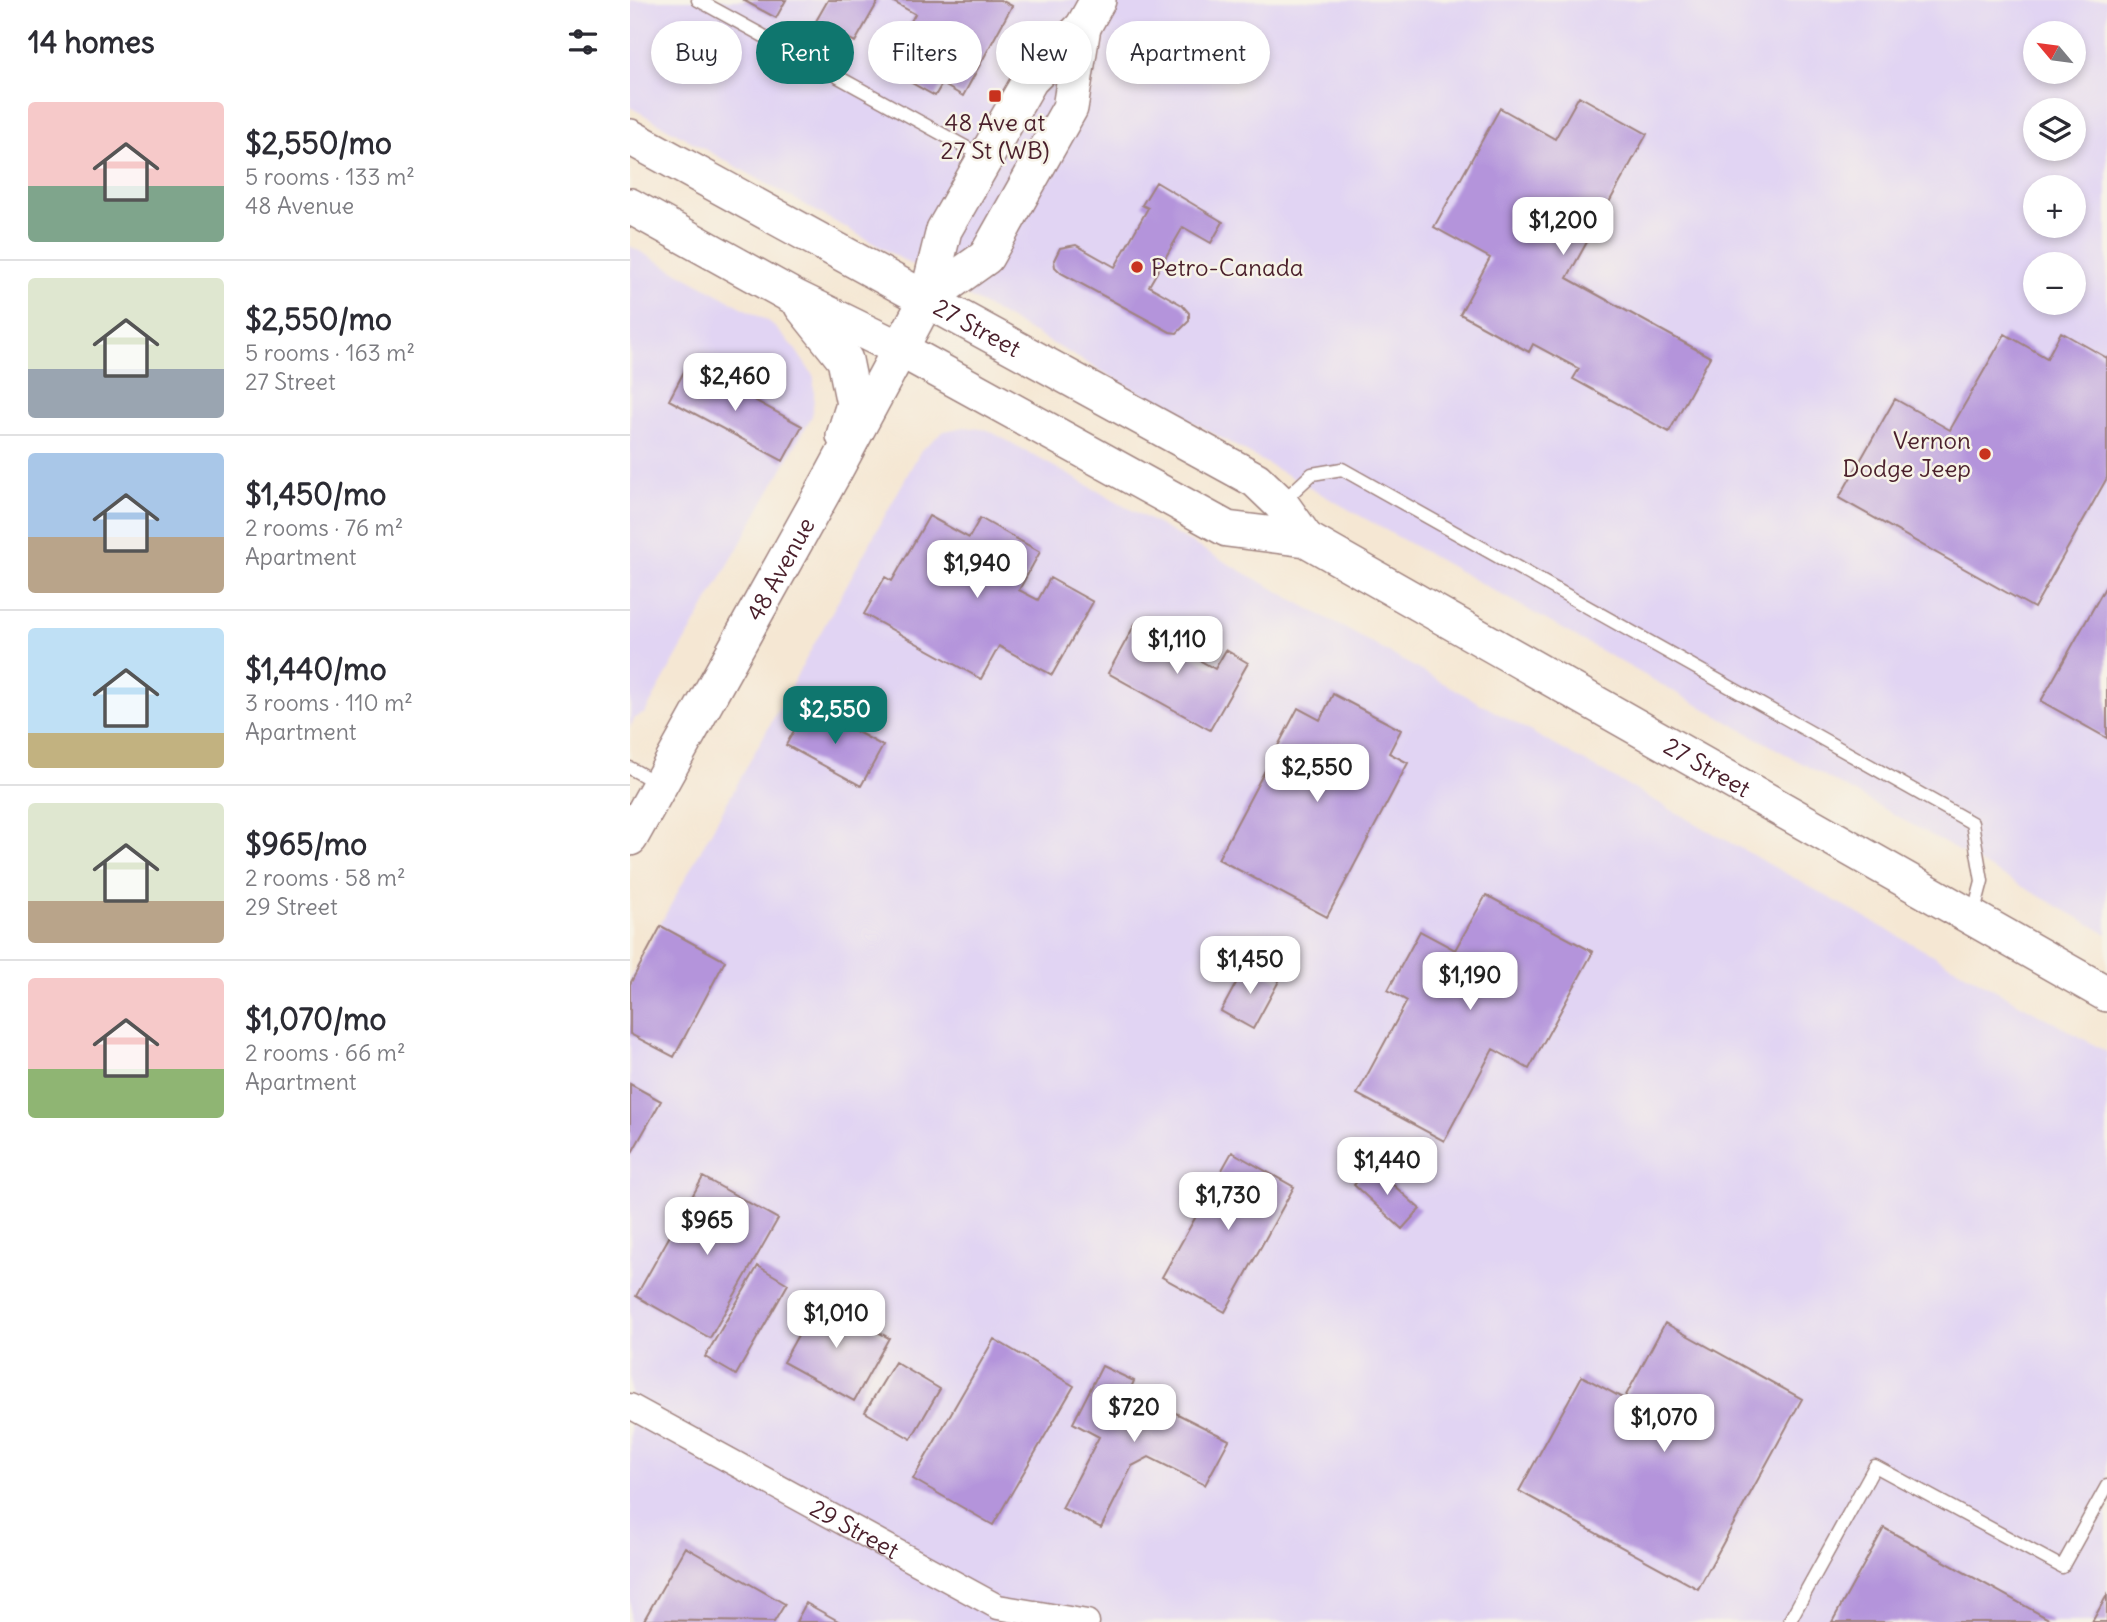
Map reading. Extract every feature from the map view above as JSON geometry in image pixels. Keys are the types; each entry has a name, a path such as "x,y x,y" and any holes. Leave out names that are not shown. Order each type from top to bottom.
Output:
{"main road":[{"name":"48 Avenue","path":"630,838 833,474 927,299 944,230 1030,80 1090,13"},
{"name":"48 Avenue","path":"927,299 986,257 1070,108 1090,13"},
{"name":"27 Street","path":"630,137 1256,480 1281,504 1306,539"},
{"name":"27 Street","path":"630,206 796,298 900,349 1227,529 1306,539 2107,994"},
{"path":"796,298 845,360 854,404 833,474"}],"street":[{"name":"29 Street","path":"630,1406 993,1615 1087,1622"}],"lane":[{"path":"698,0 986,158"},
{"path":"1281,504 1311,474 1342,469 1972,823 1982,881 1972,918"},
{"path":"630,768 660,785"},
{"path":"1789,1622 1875,1466 2062,1567 2107,1486"}],"shaded area":[{"path":"630,0 2107,0 2107,934 630,107"},
{"path":"630,246 771,323 795,349 814,377 814,398 812,416 645,713 635,718 630,727"},
{"path":"965,427 988,430 2107,1052 2107,1622 630,1622 630,979 921,450 944,431"}],"building":[{"path":"743,0 786,0 776,18"},
{"path":"828,0 879,0 855,42 854,21 816,21"},
{"path":"890,0 1001,0 1012,6 1004,21 996,21 996,35 982,61 982,21 911,21 915,14"},
{"path":"914,84 942,84 935,96"},
{"path":"942,84 970,84 963,96"},
{"path":"1579,96 1647,134 1567,278 1710,357 1669,432 1573,379 1579,369 1533,344 1529,352 1460,314 1490,258 1434,227 1500,108 1555,139"},
{"path":"1156,182 1223,222 1211,243 1183,227 1149,286 1182,305 1189,313 1189,321 1177,333 1170,332 1061,273 1055,267 1054,260 1060,248 1076,245 1115,267 1148,208 1142,205"},
{"name":"Vernon Dodge Jeep","path":"2061,332 2107,358 2107,478 2034,608 1839,498 1895,399 1950,430 2005,334 2047,358"},
{"path":"688,364 802,426 783,461 669,400"},
{"path":"929,516 969,538 980,518 1040,552 1019,590 1038,600 1050,578 1093,602 1052,675 999,646 981,679 864,614 885,577 892,581"},
{"path":"2107,584 2107,738 2041,701"},
{"path":"1135,624 1215,669 1226,650 1248,663 1210,730 1108,673"},
{"path":"1333,694 1401,730 1389,753 1408,763 1327,917 1218,859 1298,708 1320,720"},
{"path":"808,705 883,746 861,786 786,745"},
{"path":"1486,895 1593,952 1529,1069 1493,1049 1444,1141 1357,1094 1407,1001 1388,990 1420,931 1455,950"},
{"path":"661,926 725,961 674,1057 630,1034 630,984"},
{"path":"1247,963 1279,981 1253,1029 1221,1011"},
{"path":"630,1084 661,1101 630,1156"},
{"path":"1232,1152 1294,1187 1225,1312 1162,1277"},
{"path":"1371,1165 1420,1209 1402,1229 1354,1185"},
{"path":"703,1177 778,1219 710,1338 636,1296"},
{"path":"758,1266 788,1284 736,1375 705,1357"},
{"path":"818,1299 889,1338 854,1401 783,1362"},
{"path":"1665,1323 1802,1399 1698,1589 1519,1491 1582,1376 1624,1399"},
{"path":"994,1339 1074,1386 993,1525 913,1479"},
{"path":"895,1362 940,1389 911,1439 865,1412"},
{"path":"1102,1366 1134,1381 1130,1390 1229,1440 1205,1485 1149,1457 1132,1466 1101,1528 1062,1508 1099,1437 1073,1423"},
{"path":"1884,1528 2054,1622 1832,1622"},
{"path":"685,1547 785,1604 774,1622 644,1620"},
{"path":"2107,1595 2107,1622 2092,1622"},
{"path":"806,1603 840,1622 796,1622"}],"place":[{"name":"48 Ave at 27 St (WB)","path":"995,96"},
{"name":"Petro-Canada","path":"1137,267"},
{"name":"Vernon Dodge Jeep","path":"1985,454"}]}
